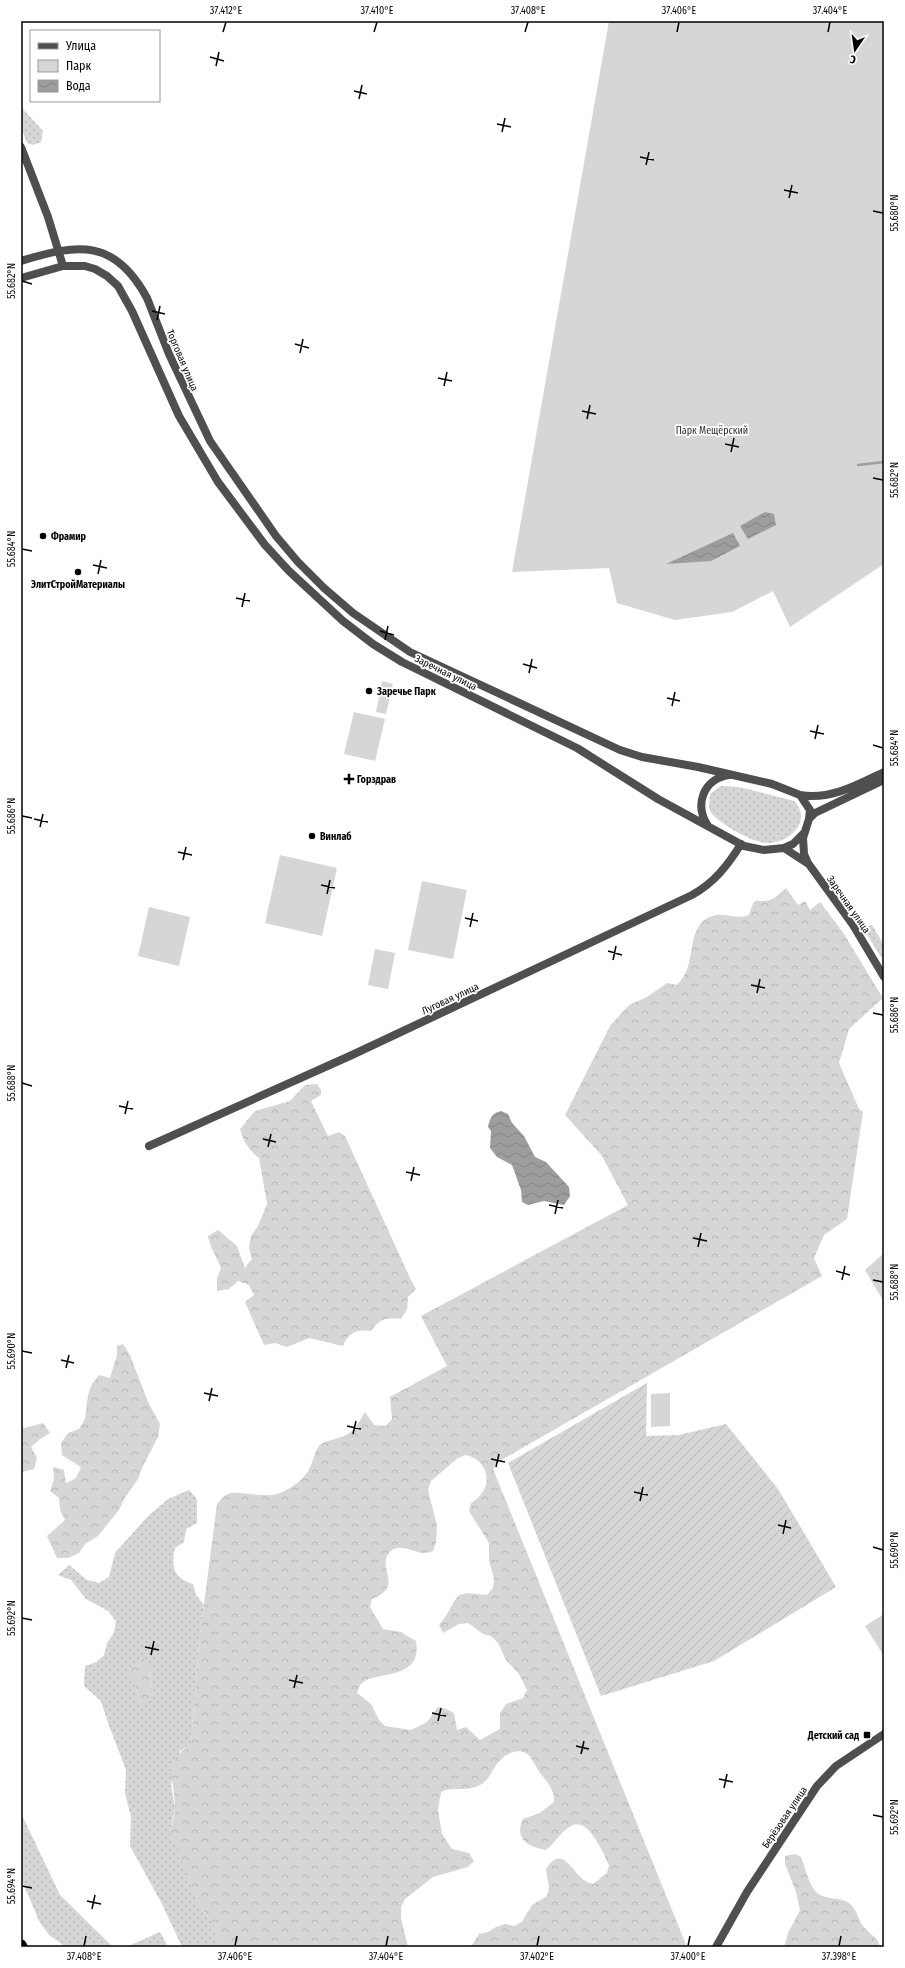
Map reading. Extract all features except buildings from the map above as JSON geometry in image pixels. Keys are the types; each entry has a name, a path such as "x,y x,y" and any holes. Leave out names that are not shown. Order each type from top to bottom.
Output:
{"street":[{"path":"21,147 48,217 63,266 21,278"},
{"name":"Торговая улица","path":"21,261 59,250 78,249 107,254 124,265 132,274 147,298 192,406 210,441 231,473"},
{"name":"Заречная улица","path":"63,266 85,266 95,269 107,276 125,296 179,416 218,482 265,545 289,571 343,621 373,644 402,662 577,748 658,799 741,844 764,850 784,848 793,844 804,833"},
{"name":"Заречная улица","path":"231,473 276,536 298,562 352,613 410,652 620,750 642,757 698,767 772,784 800,795 825,796 834,794 884,772"},
{"path":"708,826 701,813 703,794 707,786 714,780 730,775"},
{"path":"809,819 815,813 884,780"},
{"path":"800,795 810,810 809,819"},
{"name":"Заречная улица","path":"809,819 804,833 803,848 808,863 853,925 884,977"},
{"name":"Луговая улица","path":"149,1146 365,1049 692,895 712,882 720,874 741,844"},
{"name":"Заречная улица","path":"784,848 808,863"},
{"name":"Берёзовая улица","path":"716,1947 747,1892 806,1802 825,1777 849,1756 884,1734"}],"green space":[{"name":"Парк Мещёрский","path":"609,21 884,21 884,564 790,627 773,591 732,612 675,620 617,603 609,568 512,572"},
{"path":"21,107 43,131 41,142 33,145 27,143 21,127"},
{"path":"382,681 393,684 386,714 376,712"},
{"path":"354,712 385,719 375,761 344,754"},
{"path":"721,786 739,787 794,801 799,808 801,816 800,823 791,835 776,842 762,842 746,837 730,828 717,818 712,814 709,808 710,794"},
{"path":"280,855 337,868 322,936 265,923"},
{"path":"422,881 467,890 453,959 408,950"},
{"path":"786,888 798,905 805,901 810,910 820,902 842,931 883,998 849,1029 839,1063 859,1109 863,1112 847,1219 824,1235 814,1258 822,1276 498,1462 493,1469 687,1947 471,1947 479,1934 488,1932 505,1924 514,1926 522,1922 532,1905 547,1896 549,1887 546,1869 557,1859 562,1859 585,1881 593,1884 607,1873 609,1865 594,1837 583,1826 577,1824 564,1831 546,1850 534,1847 524,1841 520,1832 523,1819 540,1813 554,1802 554,1797 549,1785 530,1756 522,1751 517,1751 509,1754 501,1760 487,1779 480,1785 441,1792 438,1810 442,1834 452,1849 469,1853 474,1861 468,1867 433,1877 405,1899 401,1907 401,1918 408,1947 220,1947 214,1925 198,1902 170,1832 175,1808 172,1780 173,1765 176,1758 182,1751 191,1744 199,1643 217,1504 230,1493 273,1495 290,1488 309,1470 320,1445 343,1437 352,1431 365,1412 374,1425 386,1426 392,1419 390,1397 447,1366 421,1316 628,1205 602,1156 565,1115 610,1026 629,1005 647,997 667,983 677,985 683,977 689,964 694,938 701,924 707,918 716,915 739,917 749,915 753,904 756,901 770,900","holes":["466,1455 481,1463 485,1469 486,1484 483,1491 471,1503 469,1511 489,1543 489,1560 494,1578 493,1588 487,1595 467,1593 459,1595 439,1625 443,1633 459,1624 468,1623 483,1634 491,1636 498,1643 506,1660 519,1674 527,1690 523,1698 506,1704 500,1713 500,1729 480,1740 466,1727 457,1730 454,1713 438,1707 427,1722 411,1730 385,1726 379,1720 371,1704 357,1693 361,1684 367,1680 396,1673 405,1669 412,1663 416,1654 416,1641 401,1632 383,1629 370,1607 372,1599 387,1589 388,1578 386,1560 388,1554 392,1550 396,1548 405,1548 423,1553 433,1551 436,1543 437,1526 428,1490 431,1481 458,1458"]},
{"path":"149,907 190,917 179,966 138,956"},
{"path":"872,925 884,945 884,962 863,928"},
{"path":"375,949 395,953 388,989 368,985"},
{"path":"317,1084 321,1090 321,1095 311,1101 328,1136 339,1132 345,1136 416,1289 408,1297 407,1309 401,1319 380,1321 371,1331 354,1332 348,1337 343,1346 309,1338 287,1347 275,1343 264,1345 245,1302 254,1295 249,1285 238,1281 229,1289 217,1291 217,1279 221,1268 210,1245 208,1236 218,1230 237,1246 245,1268 252,1259 249,1248 251,1236 258,1226 267,1204 259,1158 247,1146 240,1129 255,1111 290,1101 305,1085"},
{"path":"884,1253 884,1302 865,1270"},
{"path":"123,1344 130,1355 148,1402 160,1424 158,1437 138,1479 124,1499 119,1510 97,1537 86,1543 79,1553 68,1558 57,1558 47,1536 65,1520 60,1510 59,1498 50,1491 54,1479 53,1467 64,1470 66,1483 76,1478 81,1467 62,1455 61,1443 68,1433 79,1429 85,1419 88,1395 92,1384 99,1375 110,1378 117,1355 117,1346"},
{"path":"647,1383 646,1436 679,1435 726,1424 778,1489 836,1587 714,1661 601,1696 508,1463"},
{"path":"670,1393 670,1426 651,1427 651,1394"},
{"path":"43,1423 50,1433 31,1447 37,1458 34,1469 22,1472 21,1429"},
{"path":"189,1490 197,1499 197,1523 186,1529 184,1542 175,1548 173,1561 177,1575 193,1584 196,1595 204,1605 199,1643 191,1744 180,1751 171,1784 175,1808 170,1832 198,1902 214,1925 220,1947 182,1947 162,1904 130,1846 131,1817 125,1793 126,1770 101,1701 84,1686 85,1666 96,1662 104,1655 107,1643 114,1633 116,1621 108,1611 86,1599 71,1580 58,1575 69,1565 87,1580 99,1583 109,1577 115,1553 148,1516 168,1499","holes":["151,1669 150,1681 153,1692 140,1706 135,1684"]},
{"path":"884,1614 884,1656 865,1626"},
{"path":"144,1659 151,1669 150,1681 153,1692 146,1703 140,1706 135,1684 128,1674 133,1664"},
{"path":"21,1813 60,1895 113,1947 66,1947 49,1935 39,1921 21,1878"},
{"path":"795,1854 801,1857 815,1891 823,1896 849,1903 854,1908 865,1929 877,1940 880,1947 784,1947 788,1933 800,1910 796,1892 785,1864 785,1856"},
{"path":"160,1932 168,1947 126,1947"}],"water":[{"path":"765,512 774,514 776,525 748,539 740,526"},
{"path":"733,533 740,546 711,561 666,564"},
{"path":"501,1111 508,1114 512,1123 524,1136 535,1157 546,1162 569,1187 570,1196 564,1205 544,1201 528,1205 522,1202 521,1190 512,1165 497,1157 490,1148 491,1131 488,1127 493,1115"}],"waterway":[{"path":"858,465 884,462"}],"place":[{"name":"Фрамир","path":"43,536"},
{"name":"ЭлитСтройМатериалы","path":"78,572"},
{"name":"Заречье Парк","path":"369,691"},
{"name":"Горздрав","path":"349,779"},
{"name":"Винлаб","path":"312,836"},
{"name":"Детский сад","path":"867,1735"}]}
